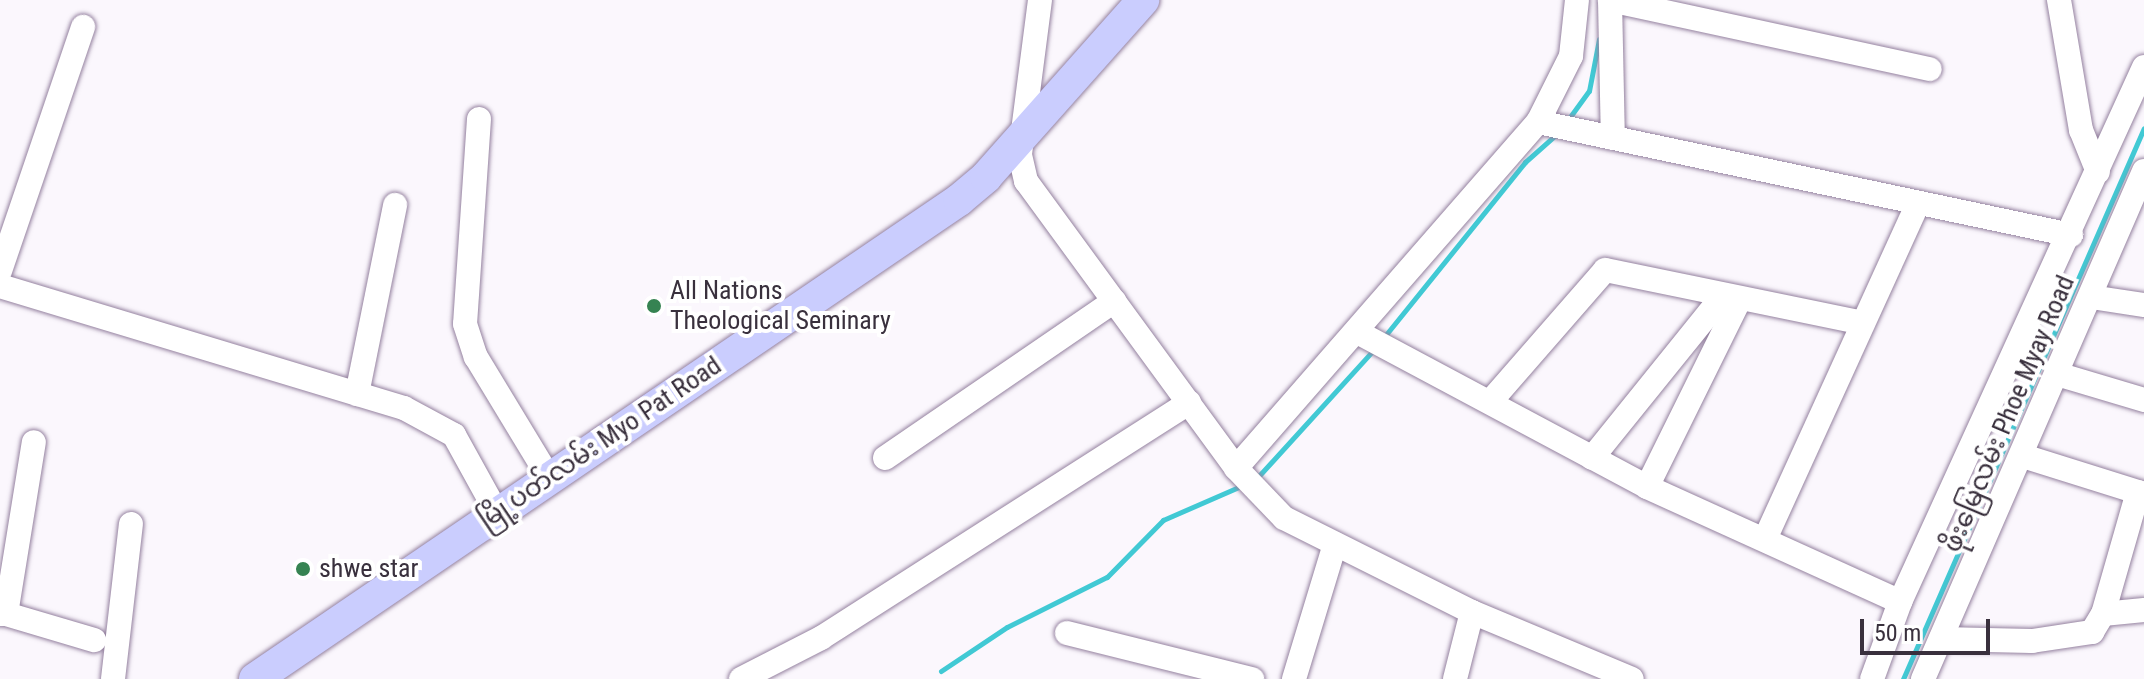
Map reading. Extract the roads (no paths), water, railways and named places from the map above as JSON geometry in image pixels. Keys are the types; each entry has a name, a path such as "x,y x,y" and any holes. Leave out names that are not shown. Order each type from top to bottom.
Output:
{"main road":[{"name":"မြို့ပတ်လမ်း Myo Pat Road","path":"255,679 959,200 1023,135 1143,0"}],"street":[{"path":"1040,0 1020,155 1026,181 1236,468 1284,518 1472,612 1632,679"},
{"path":"1236,468 1359,333 1538,122 1571,56 1577,0"},
{"path":"1613,138 1610,0 1930,69"},
{"path":"2059,0 2081,130 2098,172"},
{"path":"0,271 83,27"},
{"path":"1872,679 1900,602 2071,235 2144,67"},
{"path":"479,119 465,324 476,357 550,479"},
{"path":"1538,122 2071,235"},
{"name":"ဖိုးမြေလမ်း Phoe Myay Road","path":"1923,679 2023,456 2144,171"},
{"path":"1765,539 1918,203"},
{"path":"357,394 395,205"},
{"path":"1490,402 1598,273 1616,272 1731,299 1863,323"},
{"path":"0,286 404,408 454,435 497,513"},
{"path":"2091,297 2144,305"},
{"path":"1592,458 1731,299"},
{"path":"1647,487 1731,299"},
{"path":"885,458 1114,301"},
{"path":"1359,333 1647,487 1900,602"},
{"path":"2057,374 2144,400"},
{"path":"741,679 821,638 1189,403"},
{"path":"34,442 3,614 94,640"},
{"path":"1941,639 2032,641 2077,635 2092,632 2103,614 2141,493 2023,456"},
{"path":"113,679 131,524"},
{"path":"1294,679 1335,544"},
{"path":"2103,614 2144,610"},
{"path":"1455,679 1472,612"},
{"path":"1067,633 1252,679"}],"waterway":[{"path":"1567,121 1589,91 1599,39"},
{"path":"1903,679 2144,128"},
{"path":"1384,337 1525,162 1559,132"},
{"path":"1256,479 1375,348"},
{"path":"941,671 1007,627 1107,577 1163,520 1243,485"}],"place":[{"name":"All Nations Theological Seminary","path":"654,306"},
{"name":"shwe star","path":"303,569"}]}
